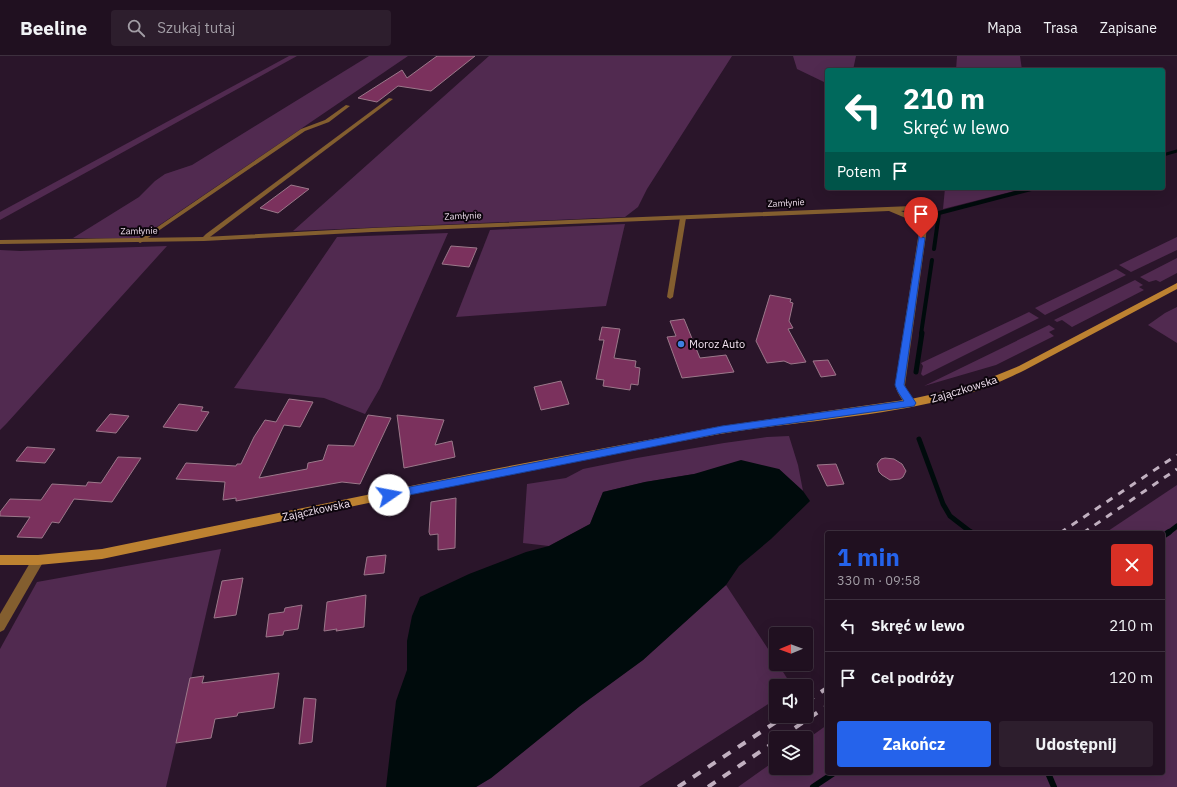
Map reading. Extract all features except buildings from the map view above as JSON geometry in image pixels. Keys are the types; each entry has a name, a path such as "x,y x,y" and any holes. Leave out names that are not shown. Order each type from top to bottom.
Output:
{"main road":[{"name":"Zajączkowska","path":"0,560 74,558 124,550 494,474 722,430 911,403 971,389 996,380 1177,286"}],"street":[{"name":"Zamłynie","path":"0,242 204,239 372,230 683,218 886,208 912,208 925,214 923,224"},
{"path":"886,208 911,217 923,224 900,385 901,390 911,403"},
{"path":"0,626 38,560"}],"lane":[{"path":"204,239 208,234 391,99"},
{"path":"140,241 303,130 327,121 348,106"},
{"path":"670,297 683,218"}],"shaded area":[{"path":"289,56 297,56 0,220 0,212"},
{"path":"369,56 408,56 139,239 73,238 139,197 155,181 165,174 192,165"},
{"path":"489,56 732,56 647,189 638,207 625,217 293,231"},
{"path":"793,56 856,56 853,68 825,68 825,83 797,69"},
{"path":"957,56 1020,56 1022,68 956,68"},
{"path":"945,190 1018,190 943,209"},
{"path":"625,224 606,306 456,317 490,230"},
{"path":"448,233 380,388 365,414 324,398 234,388 337,237"},
{"path":"1177,237 1177,250 1131,272 1119,265"},
{"path":"167,246 0,430 0,250 20,251"},
{"path":"1177,258 1177,273 1160,282 1156,280 1149,282 1140,277"},
{"path":"1116,269 1126,275 1045,315 1035,308"},
{"path":"1135,280 1143,285 1139,287 1144,290 1072,327 1062,320 1057,322 1054,320"},
{"path":"1177,307 1177,343 1148,325 1165,313"},
{"path":"1029,312 1039,318 923,376 921,374 923,366 921,363"},
{"path":"1049,325 1055,329 1049,332 1054,336 996,365 924,386"},
{"path":"789,436 798,465 803,491 779,469 694,474 645,482 603,492 590,524 549,546 523,543 527,484 566,478 583,469 637,458 724,443 767,437"},
{"path":"741,460 779,469 803,491 810,501 771,539 739,566 726,585 643,660 580,706 491,778 476,787 386,787 396,701 407,670 407,641 412,616 420,597 469,574 526,552 549,546 590,524 603,492 645,482 694,474"},
{"path":"1177,485 1177,787 738,787 769,765 769,775 813,775 813,735 825,726 825,775 1165,775 1165,531 1108,531"},
{"path":"221,549 166,787 0,787 0,649 37,582"},
{"path":"726,585 769,650 769,671 782,671 788,679 769,679 769,703 639,787 476,787 491,778 580,706 643,660"}],"waterway":[{"path":"1165,154 1177,151"},
{"path":"934,249 939,213 1027,190"},
{"path":"921,334 932,260"},
{"path":"916,372 922,333"},
{"path":"919,439 943,504 950,516 969,531"},
{"path":"1168,533 1177,526"},
{"path":"1165,535 1169,532"},
{"path":"813,787 831,775"},
{"path":"1049,775 1054,787"}],"railway":[{"path":"1063,531 1177,455"},
{"path":"1086,531 1177,469"},
{"path":"813,697 825,689"},
{"path":"790,731 825,707"},
{"path":"678,787 774,723"},
{"path":"708,787 769,746"}],"place":[{"name":"Moroz Auto","path":"681,344"}],"route":[{"path":"389,495 722,430 911,403 901,390 900,385 921,238"}]}
